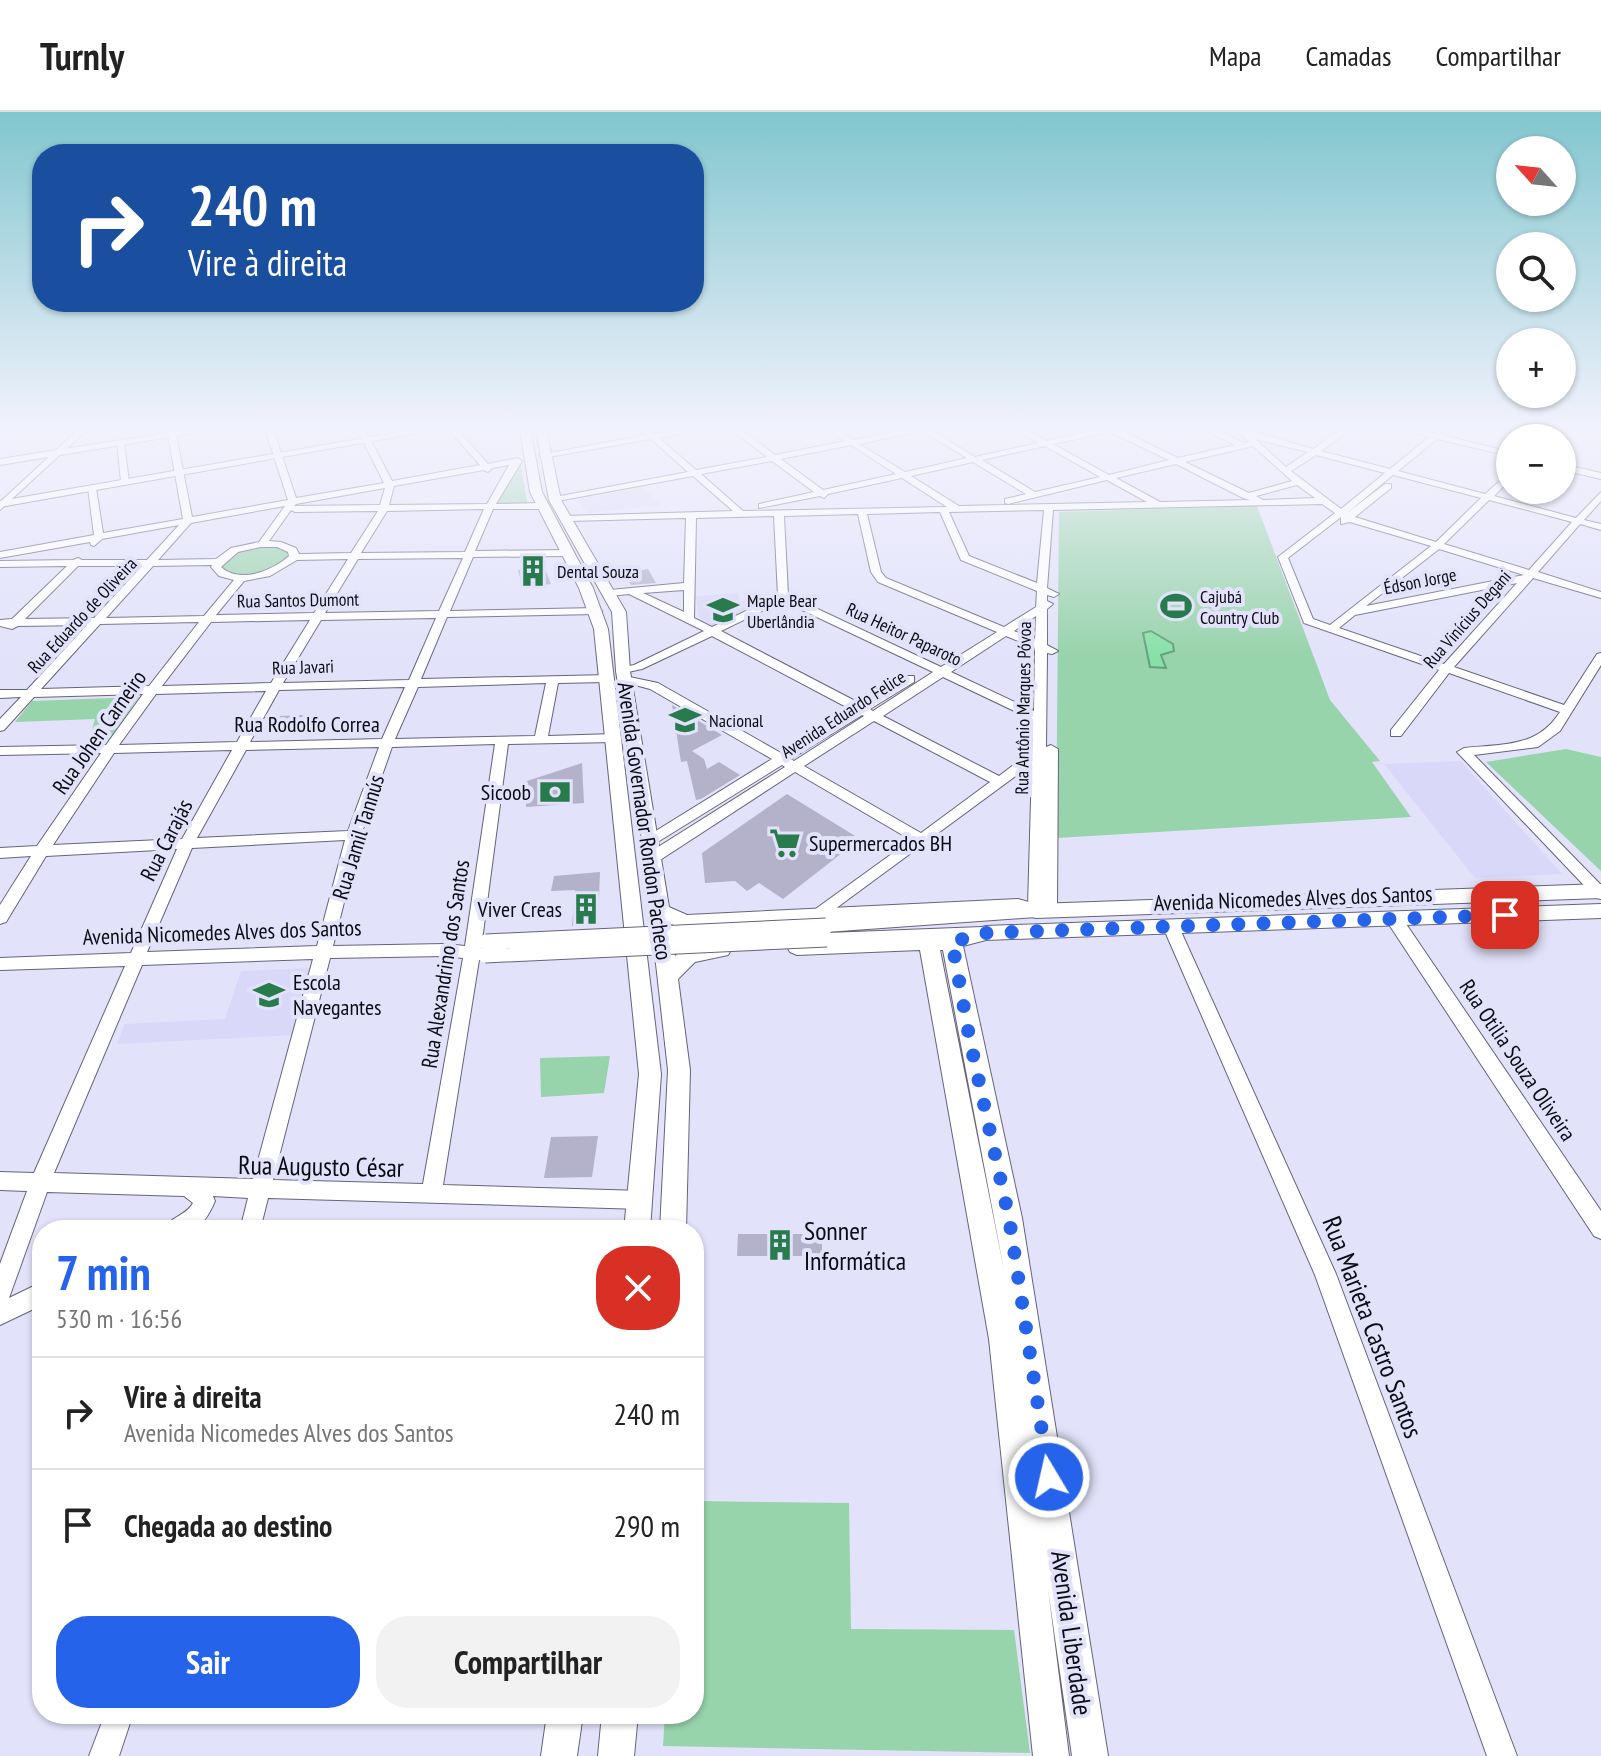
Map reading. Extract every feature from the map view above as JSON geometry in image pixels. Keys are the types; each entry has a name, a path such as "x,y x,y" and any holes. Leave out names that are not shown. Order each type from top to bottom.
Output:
{"main road":[{"name":"Avenida Governador Rondon Pacheco","path":"550,506 567,553 597,611 618,676 651,840 679,1070 673,1220"},
{"name":"Avenida Governador Rondon Pacheco","path":"552,506 568,518 619,612 615,738 650,1074 639,1220"},
{"name":"Avenida Nicomedes Alves dos Santos","path":"659,911 685,922 738,920 823,928 1018,906 1043,910 1600,896"},
{"name":"Avenida Nicomedes Alves dos Santos","path":"667,978 696,952 941,943 986,933 1394,919 1600,896"},
{"path":"736,950 718,935 723,928 738,920"},
{"name":"Avenida Liberdade","path":"941,943 984,1165 1051,1756"},
{"name":"Avenida Liberdade","path":"984,1165 1014,1248 1090,1756"},
{"path":"559,1756 564,1724"},
{"path":"616,1756 619,1724"}],"street":[{"path":"0,634 14,624 99,537 95,506"},
{"path":"185,506 188,521"},
{"path":"262,544 290,506"},
{"path":"0,555 290,506 516,506"},
{"path":"728,506 736,513"},
{"path":"736,513 767,506"},
{"path":"838,506 845,511"},
{"path":"953,506 957,508"},
{"path":"983,507 988,506"},
{"path":"568,518 1097,506"},
{"path":"1330,506 1344,516 1527,576 1601,595"},
{"path":"1344,516 1348,506"},
{"path":"1355,506 1362,508"},
{"path":"1365,506 1344,516 1300,553 1283,557 1319,625 1564,709"},
{"path":"1319,625 1352,612 1437,546 1478,506"},
{"path":"1520,506 1601,527"},
{"name":"Rua Vinícius Degani","path":"1396,733 1446,669 1592,506"},
{"name":"Rua Antônio Marques Póvoa","path":"1043,910 1051,762 1048,598 1051,507"},
{"name":"Rua Carajás","path":"0,1294 40,1183 133,960 186,844 275,686 384,508"},
{"name":"Rua Jamil Tannús","path":"253,1220 326,952 354,835 387,743 489,508"},
{"path":"943,509 965,558 1048,598"},
{"path":"862,511 879,578 1048,650"},
{"path":"618,676 783,597 779,513"},
{"path":"689,619 691,515"},
{"name":"Rua Eduardo de Oliveira","path":"0,727 188,521"},
{"path":"0,564 218,562 240,548 262,544 290,548 294,557"},
{"path":"218,562 218,571 223,575 242,577 269,573 294,557 567,553"},
{"path":"1300,553 1319,625"},
{"name":"Édson Jorge","path":"1352,612 1527,576"},
{"name":"Rua Johen Carneiro","path":"0,918 41,851 154,689 242,577"},
{"path":"610,593 689,586"},
{"path":"629,591 689,619 998,781"},
{"name":"Rua Heitor Paparoto","path":"783,597 1041,719"},
{"name":"Avenida Eduardo Felice","path":"652,858 722,804 1048,598"},
{"name":"Rua Santos Dumont","path":"0,623 597,611"},
{"name":"Rua Antônio Marques Póvoa","path":"1043,910 1040,752 1048,650"},
{"path":"1600,896 1464,752 1533,744 1556,728 1564,709 1601,656"},
{"path":"618,676 654,686 921,839"},
{"name":"Rua Javari","path":"0,694 618,676"},
{"path":"541,740 553,680"},
{"name":"Rua Rodolfo Correa","path":"0,751 615,738"},
{"name":"Rua Alexandrino dos Santos","path":"431,1194 479,949 502,742"},
{"path":"823,928 921,839 998,781 1040,752 1051,762"},
{"name":"Avenida Eduardo Felice","path":"651,840 722,804"},
{"path":"0,853 354,835"},
{"name":"Rua Otilia Souza Oliveira","path":"1394,919 1601,1229"},
{"name":"Rua Marieta Castro Santos","path":"1171,927 1325,1274 1502,1756"},
{"name":"Avenida Nicomedes Alves dos Santos","path":"0,964 479,949 823,928 986,933"},
{"name":"Rua Augusto César","path":"0,1181 642,1200"},
{"path":"189,1220 202,1211 205,1201 203,1195 190,1188"},
{"path":"0,1314 32,1298"},
{"path":"104,1756 115,1724"}],"shaded area":[{"path":"491,506 528,507 490,508"},
{"path":"582,506 654,506 588,513"},
{"name":"Cajubá Country Club","path":"1257,506 1330,700 1380,761 1372,762 1411,817 1056,838 1059,512"},
{"path":"273,544 293,553 278,566 262,573 244,576 224,574 219,562 231,553"},
{"name":"Maple Bear Uberlândia","path":"738,593 740,601 767,600 715,626 699,618 696,596"},
{"path":"1151,631 1173,644 1174,651 1161,655 1166,668 1150,667 1143,633"},
{"path":"139,697 107,743 88,744 95,719 15,722 32,701"},
{"path":"1566,749 1601,757 1601,871 1486,762"},
{"path":"1461,761 1562,874 1475,878 1384,764"},
{"name":"Escola Navegantes","path":"313,968 294,1035 117,1044 125,1024 225,1019 241,971"},
{"path":"610,1056 604,1093 541,1097 540,1058"},
{"path":"704,1501 849,1503 851,1629 1014,1630 1030,1753 663,1746 664,1724 704,1724"}],"building":[{"path":"544,566 551,584 523,588 518,570"},
{"path":"648,569 656,583 631,585 625,573"},
{"path":"672,705 722,735 692,751 704,759 707,769 719,762 740,775 701,799 696,800 687,761 681,762"},
{"path":"303,715 294,732 271,732 280,716"},
{"name":"Sicoob","path":"582,763 584,803 526,807 527,781"},
{"name":"Supermercados BH","path":"787,794 860,839 783,899 759,883 747,891 735,881 705,883 702,853"},
{"path":"600,872 598,926 572,926 575,890 551,891 554,876"},
{"path":"598,1136 592,1177 544,1178 551,1137"},
{"name":"Sonner Informática","path":"738,1234 822,1234 822,1256 737,1256"}],"place":[{"name":"Dental Souza","path":"533,571"},
{"name":"Cajubá Country Club","path":"1176,606"},
{"name":"Maple Bear Uberlândia","path":"723,610"},
{"name":"Nacional","path":"685,720"},
{"name":"Sicoob","path":"555,792"},
{"name":"Supermercados BH","path":"785,843"},
{"name":"Viver Creas","path":"586,909"},
{"name":"Escola Navegantes","path":"269,995"},
{"name":"Sonner Informática","path":"780,1245"}],"route":[{"path":"1049,1477 1009,1218 952,942 986,933 1505,915"}]}
